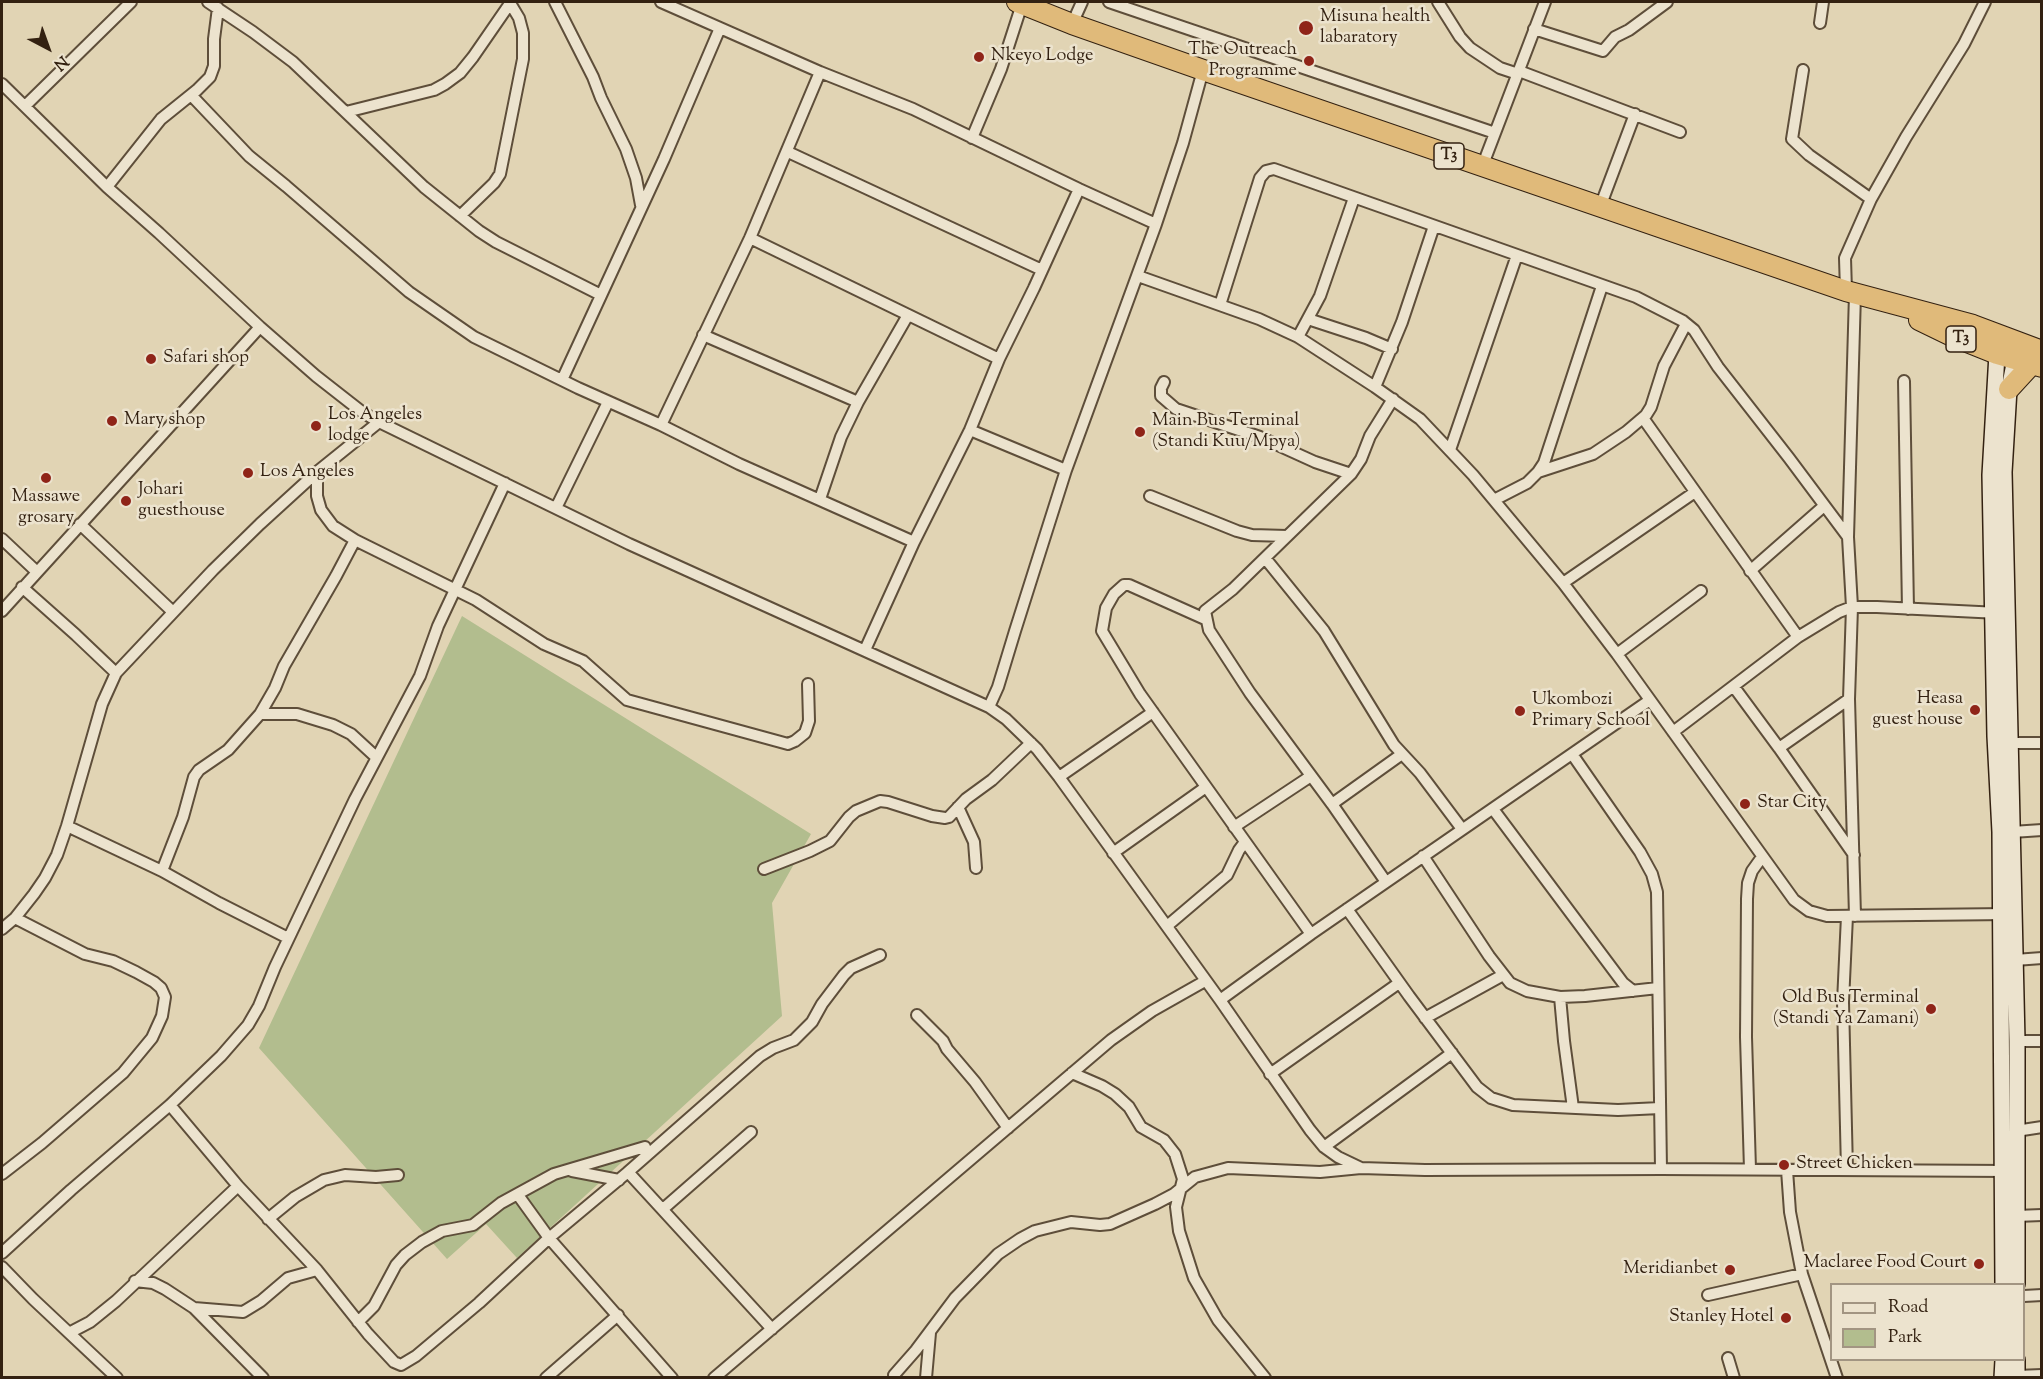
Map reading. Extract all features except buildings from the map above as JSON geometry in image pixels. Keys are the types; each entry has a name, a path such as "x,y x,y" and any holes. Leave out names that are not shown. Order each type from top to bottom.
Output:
{"highway":[{"name":"T3","path":"1020,3 1072,24 1482,167 1884,303 1952,336 2024,356"},
{"path":"2008,389 2024,356"}],"main road":[{"path":"2003,1283 2008,1171 1999,959 2007,914 2012,832 2010,743 1990,475 2024,356"},
{"path":"2008,389 2000,613 2007,914 2015,960 2016,1131 2008,1171 2016,1216 2017,1283"},
{"path":"2003,1361 2012,1377"},
{"path":"2012,1377 2016,1361"}],"street":[{"path":"25,106 130,2"},
{"path":"208,2 278,50 424,187 460,216 496,242 601,296"},
{"path":"346,112 434,90 445,84 466,65 511,2 523,33 523,59 500,174 494,183 460,216"},
{"path":"555,2 626,149 636,178 641,205"},
{"path":"661,2 820,72 913,109 1156,224"},
{"path":"1072,24 1082,2"},
{"path":"1109,2 1495,133"},
{"path":"1438,2 1470,48 1500,68 1635,114 1680,132"},
{"path":"1482,167 1545,2"},
{"path":"1534,29 1603,51 1615,37 1629,30 1667,2"},
{"path":"1820,23 1823,2"},
{"path":"1846,1170 1843,1002 1854,855 1849,699 1852,607 1848,537 1850,292 1845,258 1871,199 1906,137 1964,44 1984,2"},
{"path":"972,138 1000,69 1020,3"},
{"path":"107,187 161,118 191,95 212,72 218,8"},
{"path":"562,380 664,159 720,28"},
{"path":"989,707 998,687 1066,470 1156,224 1183,143 1203,70"},
{"path":"1803,70 1792,139 1809,155 1871,199"},
{"path":"661,425 750,238 820,72"},
{"path":"2,84 107,187 159,232 260,327 362,412 629,544 989,707 1006,719 1031,743 1059,777 1204,981 1220,1000 1310,1131 1324,1147 1361,1168"},
{"path":"191,95 249,156 410,292 474,337 740,464 914,542"},
{"path":"1600,207 1635,114"},
{"path":"788,152 1042,270"},
{"path":"1220,305 1260,178 1266,171 1274,169 1636,297 1656,306 1694,330 1718,367 1848,537"},
{"path":"865,650 914,542 970,430 999,359 1079,189"},
{"path":"1298,337 1320,296 1354,198"},
{"path":"1376,387 1392,349 1434,226"},
{"path":"750,238 999,359"},
{"path":"1450,450 1517,255"},
{"path":"1138,276 1259,319 1298,337 1376,387 1420,419 1450,450 1563,583 1617,654 1794,900 1809,911 1827,916 2007,914"},
{"path":"1494,501 1527,483 1544,463 1602,286"},
{"path":"820,499 841,437 858,402 908,315"},
{"path":"1308,319 1392,349"},
{"path":"1538,472 1593,454 1643,418 1651,407 1664,366 1686,324"},
{"path":"2,611 260,327"},
{"path":"703,335 858,402"},
{"path":"1904,381 1908,609"},
{"path":"1164,382 1161,396 1176,409 1260,437 1315,462 1351,474"},
{"path":"1386,882 1250,693 1209,630 1205,611 1233,589 1351,474 1361,459 1370,436 1393,399"},
{"path":"556,508 608,402"},
{"path":"1643,418 1798,637"},
{"path":"2,929 15,918 45,878 57,855 102,704 116,673 220,562 317,472 379,422"},
{"path":"970,430 1066,470"},
{"path":"317,472 321,510 333,526 355,540 501,615 544,644 583,661 627,700 682,717 743,730 788,744 804,734 809,721 808,684"},
{"path":"2,1253 71,1190 170,1106 221,1056 248,1025 376,757 420,676 438,626 505,483"},
{"path":"1563,583 1695,492"},
{"path":"1150,496 1237,531 1252,535 1287,536"},
{"path":"1750,571 1824,506"},
{"path":"80,524 173,612"},
{"path":"2,539 37,572"},
{"path":"162,871 183,817 194,777 199,770 228,750 260,714 293,649 355,540"},
{"path":"1265,558 1324,631 1381,725 1462,829"},
{"path":"1205,619 1129,585 1119,587 1114,594 1106,608 1102,631 1154,712 1311,934"},
{"path":"22,587 116,673"},
{"path":"1617,654 1701,591"},
{"path":"1673,732 1798,637 1825,619 1852,607 2000,613"},
{"path":"1734,687 1854,855"},
{"path":"1779,748 1849,699"},
{"path":"1220,1000 1311,934 1650,700"},
{"path":"1059,777 1154,712"},
{"path":"260,714 297,714 333,725 351,734 376,757"},
{"path":"764,869 830,841 856,811 880,801 945,818 953,814 958,807 992,780 1031,743"},
{"path":"2010,743 2042,743"},
{"path":"1332,804 1402,754"},
{"path":"1572,754 1640,852 1652,874 1657,892 1661,1169"},
{"path":"1234,827 1311,776"},
{"path":"1113,853 1206,787"},
{"path":"958,807 974,842 976,868"},
{"path":"1492,809 1623,983 1633,991"},
{"path":"67,826 162,871 288,938"},
{"path":"2012,832 2042,830"},
{"path":"1167,926 1227,875 1245,842"},
{"path":"1423,856 1510,983 1527,990 1560,997 1658,988"},
{"path":"1750,1169 1746,1037 1747,899 1748,883 1752,871 1762,857"},
{"path":"1347,909 1477,1087 1491,1098 1513,1105 1618,1110 1660,1108"},
{"path":"2,1174 42,1143 123,1073 152,1038 162,1016 165,997 161,988 136,972 113,961 86,954 15,918"},
{"path":"170,1106 238,1186 317,1270 393,1362 401,1365 408,1362 479,1303 549,1238 619,1180 760,1056 772,1048 794,1040 812,1022 822,1004 851,968 880,955"},
{"path":"2015,960 2042,958"},
{"path":"1425,1018 1503,975"},
{"path":"714,1377 1111,1040 1152,1011 1204,981"},
{"path":"1270,1074 1399,983"},
{"path":"1560,997 1573,1108"},
{"path":"917,1016 943,1041 1008,1128"},
{"path":"2017,1041 2042,1041"},
{"path":"1324,1147 1452,1053"},
{"path":"1072,1073 1115,1094 1129,1107 1141,1127 1164,1140 1178,1160 1182,1173 1182,1186 1176,1207 1179,1231 1194,1278 1218,1320 1265,1377"},
{"path":"2016,1131 2042,1127"},
{"path":"663,1209 751,1132"},
{"path":"358,1322 374,1306 396,1265 405,1255 437,1233 473,1225 501,1203 554,1174 645,1147"},
{"path":"894,1375 916,1350 950,1302 990,1262 1020,1239 1035,1231 1071,1222 1110,1224 1174,1194 1182,1186 1201,1175 1227,1168 1320,1172 1361,1168 1443,1171 1750,1169 2008,1171"},
{"path":"1787,1170 1791,1221 1802,1274 1830,1356"},
{"path":"568,1171 619,1180"},
{"path":"628,1172 772,1329"},
{"path":"268,1219 295,1197 324,1180 345,1175 376,1177 398,1175"},
{"path":"69,1333 90,1322 103,1311 238,1186"},
{"path":"518,1195 549,1238 672,1377"},
{"path":"2016,1216 2042,1215"},
{"path":"2,1267 117,1377"},
{"path":"194,1308 243,1312 261,1301 288,1278 317,1270"},
{"path":"1708,1295 1802,1274"},
{"path":"135,1281 153,1283 194,1308 263,1377"},
{"path":"2025,1296 2042,1295"},
{"path":"546,1377 618,1315"},
{"path":"926,1377 931,1328"},
{"path":"1728,1358 1734,1377"},
{"path":"1832,1361 1837,1377"},
{"path":"2012,1377 2042,1375"}],"green space":[{"path":"462,616 811,834 772,903 782,1016 517,1258 486,1224 447,1259 259,1048"}],"place":[{"name":"Misuna health labaratory","path":"1306,28"},
{"name":"Nkeyo Lodge","path":"979,57"},
{"name":"The Outreach Programme","path":"1309,61"},
{"name":"Safari shop","path":"151,359"},
{"name":"Mary shop","path":"112,421"},
{"name":"Los Angeles lodge","path":"316,426"},
{"name":"Main Bus Terminal (Standi Kuu/Mpya)","path":"1140,432"},
{"name":"Los Angeles","path":"248,473"},
{"name":"Massawe grosary","path":"46,478"},
{"name":"Johari guesthouse","path":"126,501"},
{"name":"Heasa guest house","path":"1975,710"},
{"name":"Ukombozi Primary School","path":"1520,711"},
{"name":"Star City","path":"1745,804"},
{"name":"Old Bus Terminal (Standi Ya Zamani)","path":"1931,1009"},
{"name":"Street Chicken","path":"1784,1165"},
{"name":"Maclaree Food Court","path":"1979,1264"},
{"name":"Meridianbet","path":"1730,1270"},
{"name":"Stanley Hotel","path":"1786,1318"}]}
